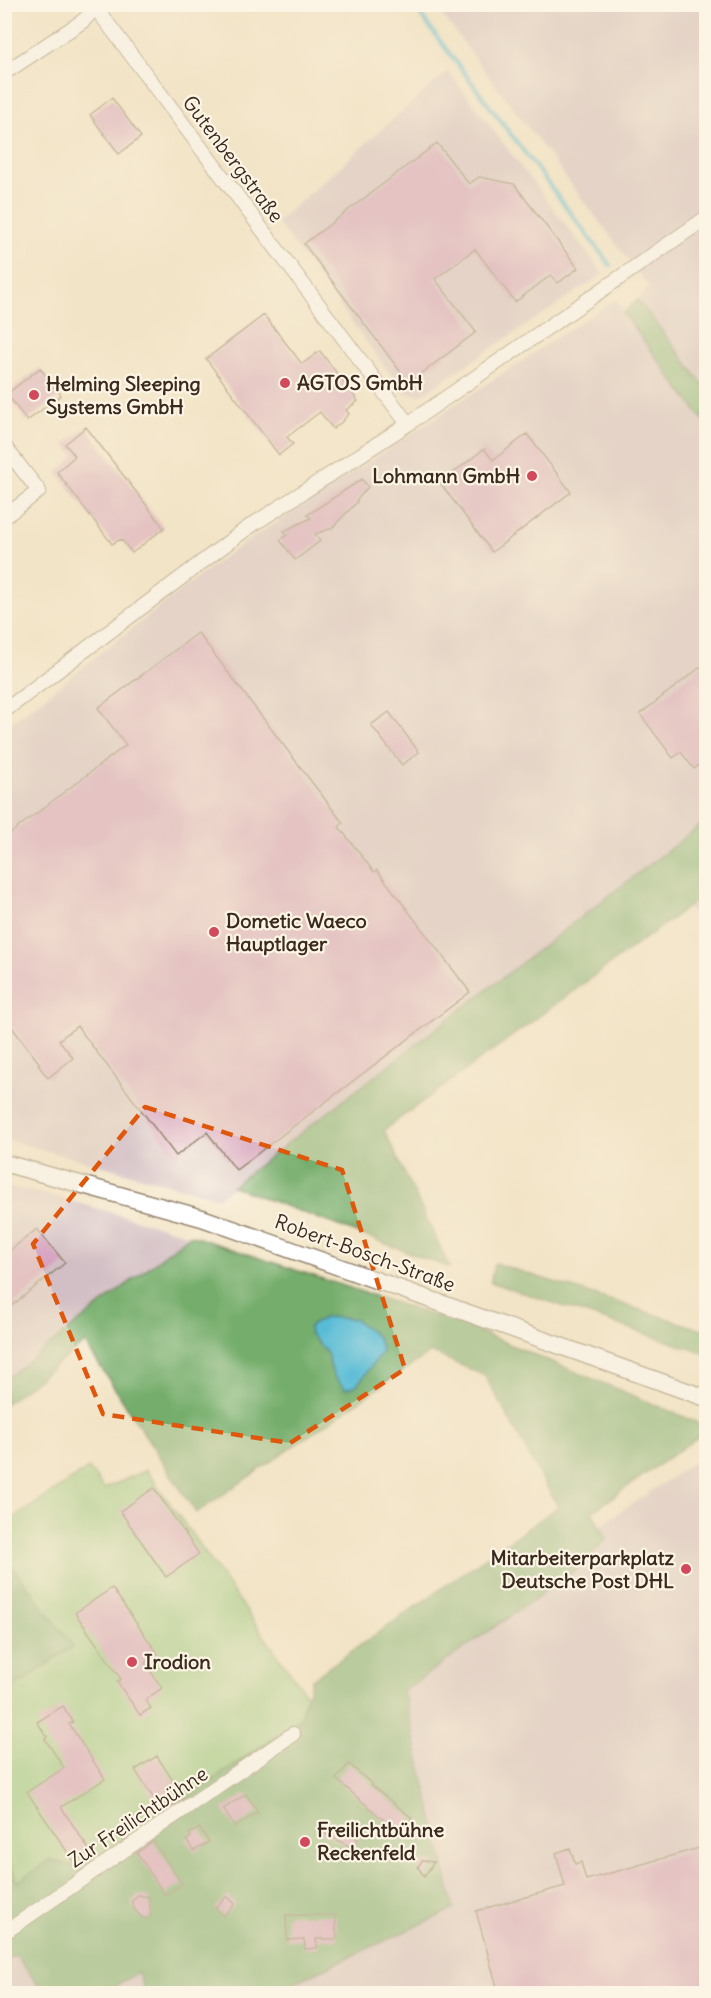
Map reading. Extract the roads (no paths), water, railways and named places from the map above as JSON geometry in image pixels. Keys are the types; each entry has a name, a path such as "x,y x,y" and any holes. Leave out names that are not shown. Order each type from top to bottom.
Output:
{"street":[{"name":"Gutenbergstraße","path":"4,73 83,21 96,6 408,424"},
{"path":"4,711 236,536 408,424 706,218"},
{"path":"4,446 39,491 4,517"},
{"name":"Robert-Bosch-Straße","path":"4,1163 202,1218 706,1398"},
{"name":"Zur Freilichtbühne","path":"4,1933 293,1734"}],"water":[{"path":"325,1317 355,1319 378,1338 382,1352 357,1385 345,1389 333,1375 327,1353 310,1334 309,1327"}],"waterway":[{"path":"412,4 610,265"}],"place":[{"name":"AGTOS GmbH","path":"285,383"},
{"name":"Helming Sleeping Systems GmbH","path":"34,395"},
{"name":"Lohmann GmbH","path":"532,476"},
{"name":"Dometic Waeco Hauptlager","path":"214,932"},
{"name":"Mitarbeiterparkplatz Deutsche Post DHL","path":"686,1569"},
{"name":"Irodion","path":"132,1662"},
{"name":"Freilichtbühne Reckenfeld","path":"305,1842"}]}
